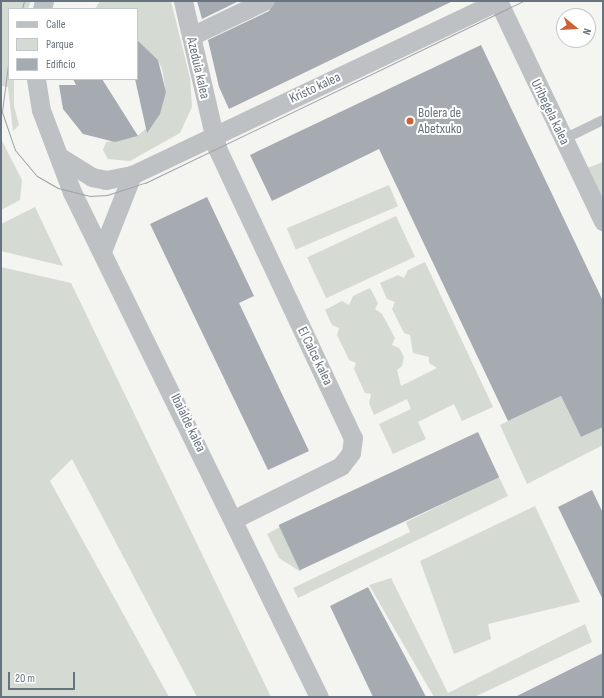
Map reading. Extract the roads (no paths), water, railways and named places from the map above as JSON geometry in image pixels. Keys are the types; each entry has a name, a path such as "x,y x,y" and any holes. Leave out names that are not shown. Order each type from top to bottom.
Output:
{"street":[{"name":"Azeduia kalea","path":"183,1 214,136"},
{"path":"191,36 264,1"},
{"name":"Kristo kalea","path":"58,154 92,177 106,180 132,175 498,1"},
{"name":"Uribegela kalea","path":"498,1 603,221"},
{"name":"Ibaialde kalea","path":"36,80 41,110 72,192 234,519 319,697"},
{"name":"El Calce kalea","path":"214,136 233,186 353,438 351,453 341,466 234,519"},
{"path":"102,251 132,175"}],"lane":[{"path":"564,139 603,120"}],"tram line":[{"path":"22,8 24,1"},
{"path":"8,65 2,112 15,150 37,176 58,188 90,196 107,195 145,183 524,1"}],"place":[{"name":"Bolera de Abetxuko","path":"410,121"}]}
